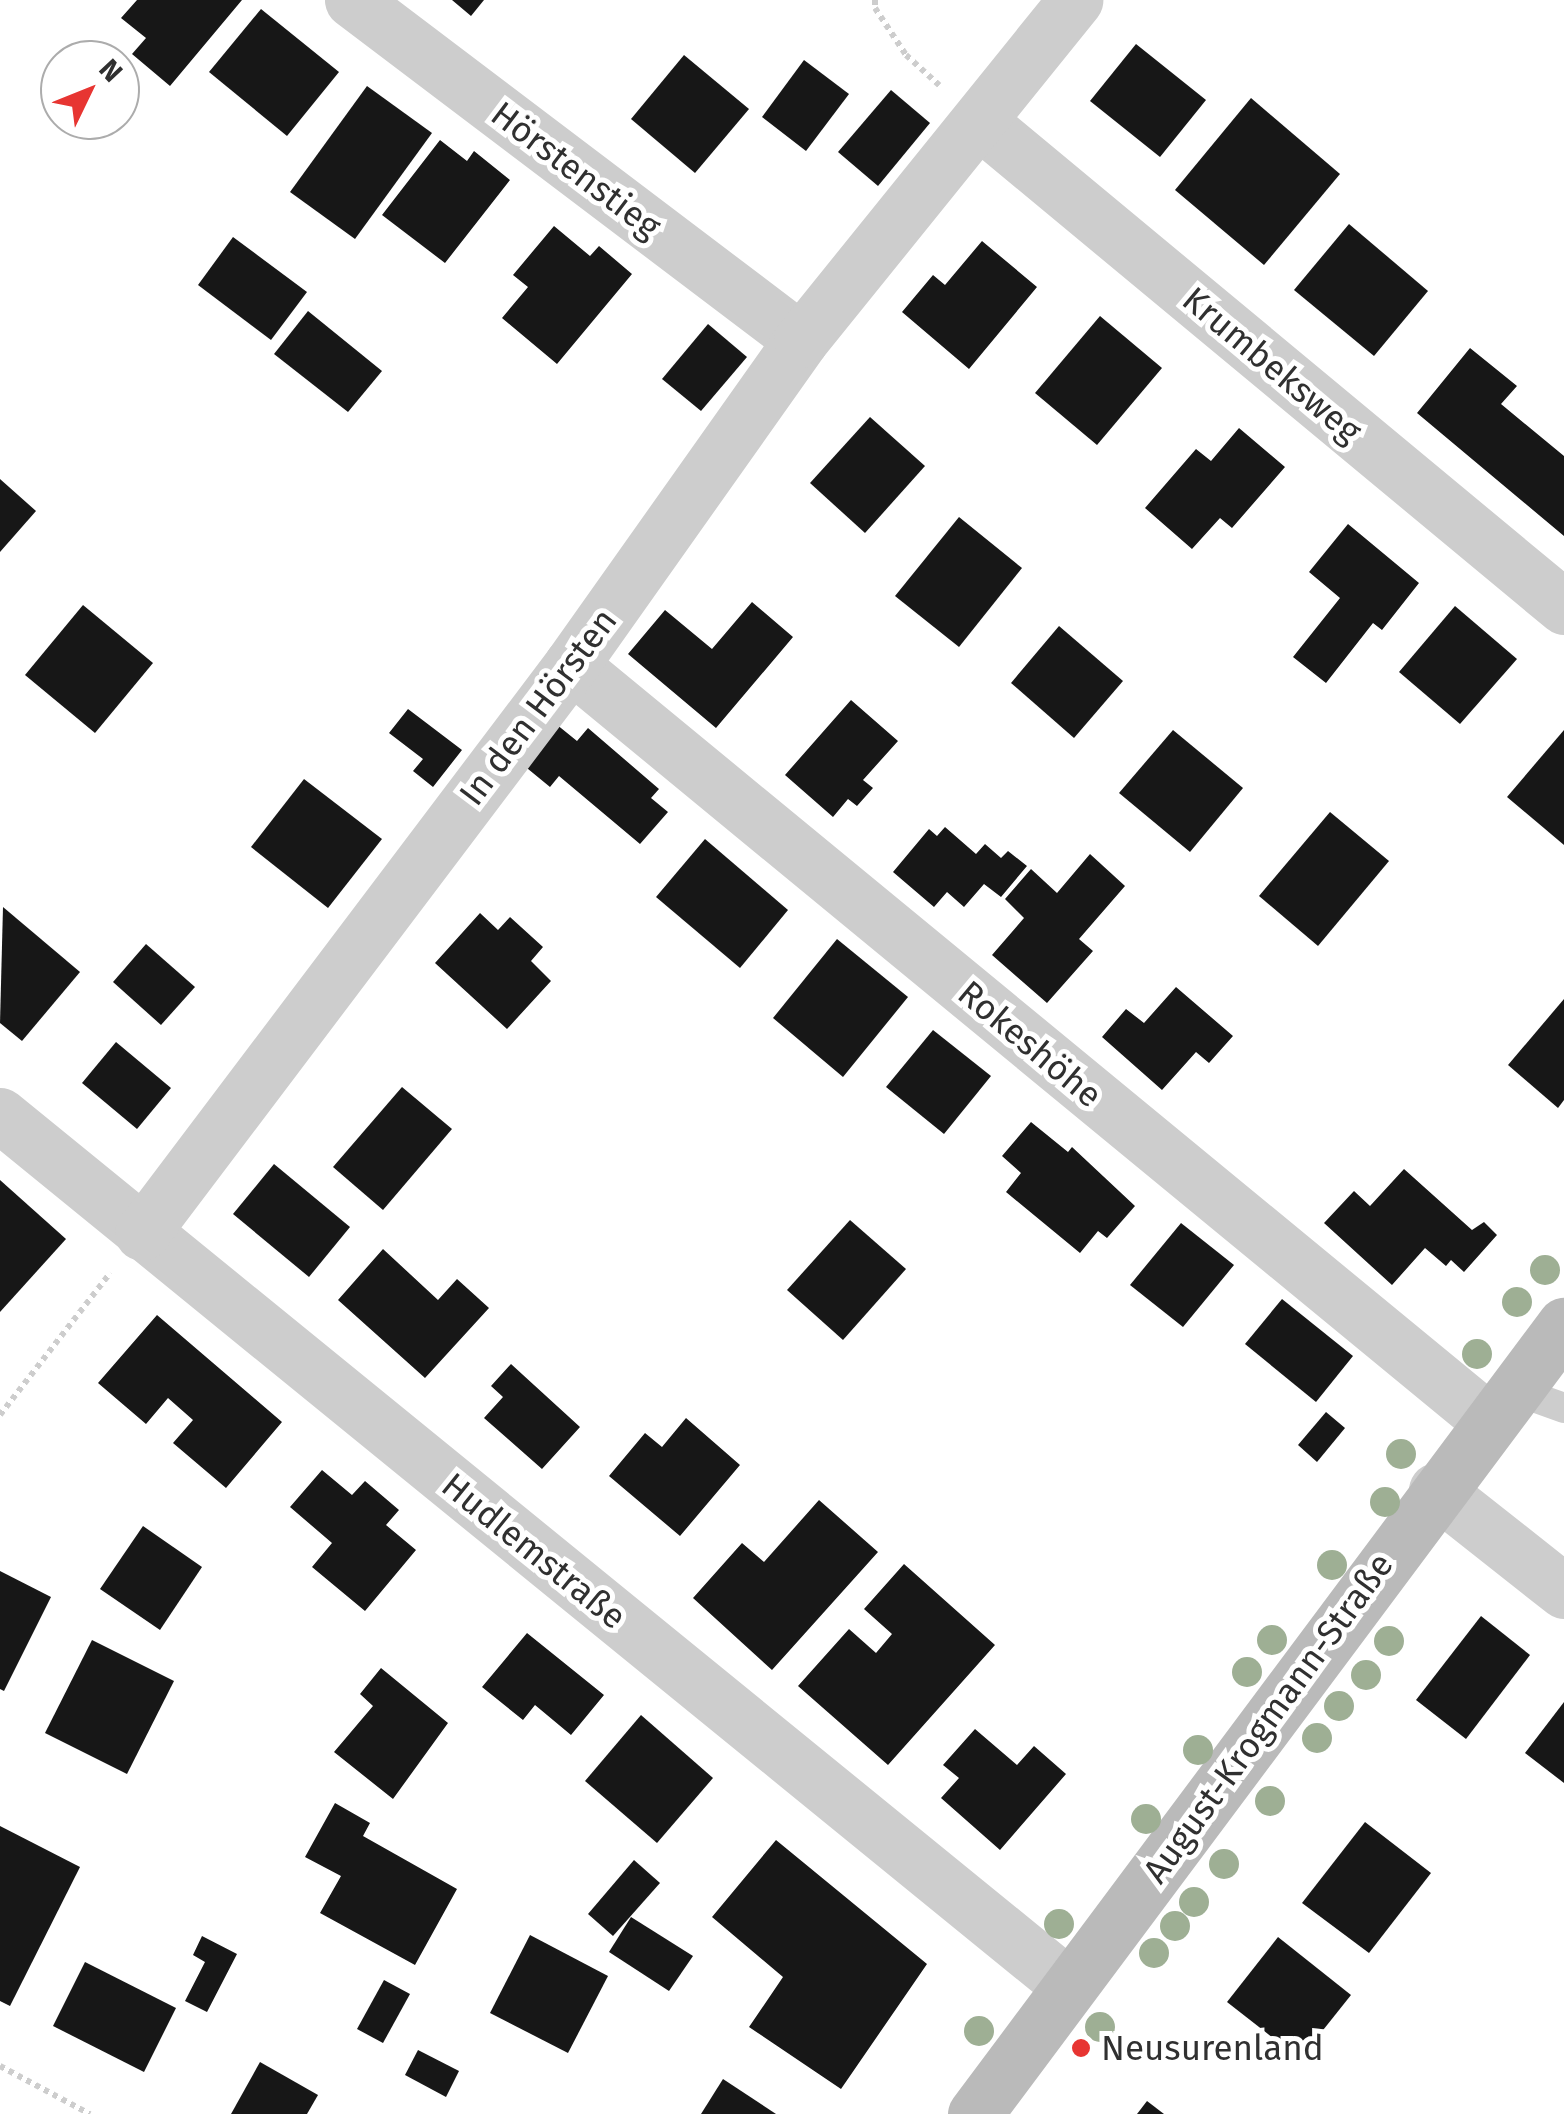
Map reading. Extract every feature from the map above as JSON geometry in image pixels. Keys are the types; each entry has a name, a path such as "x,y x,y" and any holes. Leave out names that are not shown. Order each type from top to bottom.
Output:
{"main road":[{"name":"August-Krogmann-Straße","path":"975,2114 1436,1490 1522,1406 1564,1325"}],"street":[{"name":"Hörstenstieg","path":"352,0 801,340"},
{"name":"In den Hörsten","path":"142,1233 571,665 801,340 1075,0"},
{"name":"Krumbeksweg","path":"980,122 1564,607"},
{"name":"Rokeshöhe","path":"571,665 1522,1406"},
{"name":"Hudlemstraße","path":"0,1115 1069,1986"},
{"path":"1436,1490 1564,1591"}],"path":[{"path":"875,0 875,8 906,55 980,122"},
{"path":"0,1414 142,1233"},
{"path":"0,2066 90,2114"}],"building":[{"path":"137,0 242,0 170,86 140,61 140,45 146,38 121,18"},
{"path":"452,0 484,0 471,16"},
{"path":"261,9 339,72 287,136 209,72"},
{"path":"1136,44 1206,100 1160,157 1090,101"},
{"path":"684,55 749,109 695,173 631,119"},
{"path":"804,60 849,94 806,151 762,117"},
{"path":"367,86 432,133 355,239 290,192"},
{"path":"891,90 930,123 878,186 838,152"},
{"path":"1251,98 1340,174 1264,265 1175,190"},
{"path":"440,140 467,161 474,151 510,180 445,263 382,215"},
{"path":"1349,224 1428,291 1374,356 1294,290"},
{"path":"554,226 590,256 599,246 632,274 557,364 502,318 528,287 513,275"},
{"path":"233,237 307,292 271,340 198,285"},
{"path":"982,241 1037,287 969,369 902,312 933,275 945,285"},
{"path":"308,311 382,371 348,412 274,354"},
{"path":"1100,316 1162,368 1097,445 1035,393"},
{"path":"708,324 747,357 701,411 662,379"},
{"path":"1470,348 1517,386 1501,404 1564,456 1564,536 1417,413"},
{"path":"870,417 925,466 865,533 810,483"},
{"path":"1239,428 1285,467 1232,528 1220,518 1192,549 1145,508 1196,449 1211,461"},
{"path":"0,479 36,511 0,552"},
{"path":"959,517 1022,568 959,647 895,596"},
{"path":"1348,524 1419,583 1382,630 1373,623 1326,683 1293,657 1340,598 1309,572"},
{"path":"752,602 793,637 716,728 628,654 665,610 712,649"},
{"path":"83,605 153,663 95,733 25,675"},
{"path":"1455,606 1517,659 1460,724 1399,672"},
{"path":"1059,626 1123,681 1074,738 1011,683"},
{"path":"851,700 898,741 863,780 873,788 857,806 848,799 833,817 785,775"},
{"path":"408,709 462,750 433,787 413,771 423,759 389,733"},
{"path":"556,724 577,741 588,728 659,789 651,798 668,812 640,844 559,776 550,787 522,764"},
{"path":"1173,730 1243,788 1190,852 1119,793"},
{"path":"1564,730 1564,845 1507,797"},
{"path":"304,779 382,839 328,908 251,847"},
{"path":"1330,812 1389,861 1318,946 1259,896"},
{"path":"945,827 976,854 985,844 1001,858 1008,851 1027,866 1001,897 984,884 964,907 947,892 934,907 893,872 929,829 937,836"},
{"path":"705,839 788,910 740,968 656,897"},
{"path":"1090,854 1125,886 1079,939 1093,951 1047,1003 992,955 1024,918 1005,899 1031,869 1057,893"},
{"path":"3,907 80,972 22,1041 0,1023"},
{"path":"480,913 498,930 510,917 543,947 531,961 551,981 507,1029 435,963"},
{"path":"837,939 908,997 843,1077 773,1018"},
{"path":"146,944 195,987 161,1025 113,982"},
{"path":"1176,987 1233,1036 1209,1063 1196,1052 1162,1090 1102,1037 1126,1009 1144,1023"},
{"path":"1564,999 1564,1100 1558,1108 1508,1065"},
{"path":"933,1030 991,1076 944,1134 886,1087"},
{"path":"116,1042 171,1088 137,1129 82,1083"},
{"path":"402,1087 452,1129 383,1210 333,1167"},
{"path":"1031,1122 1068,1152 1072,1147 1135,1206 1107,1238 1098,1231 1080,1253 1006,1192 1021,1173 1002,1156"},
{"path":"274,1164 350,1227 309,1277 233,1214"},
{"path":"1404,1169 1472,1230 1484,1222 1497,1235 1464,1272 1451,1260 1446,1266 1425,1248 1392,1285 1324,1223 1354,1191 1370,1206"},
{"path":"0,1180 66,1239 0,1312"},
{"path":"850,1220 906,1269 843,1340 787,1290"},
{"path":"1181,1223 1234,1265 1183,1327 1130,1285"},
{"path":"383,1249 438,1300 457,1279 489,1308 425,1378 338,1300"},
{"path":"1282,1299 1353,1356 1316,1402 1245,1344"},
{"path":"157,1315 282,1422 226,1488 173,1443 193,1420 168,1398 146,1424 98,1383"},
{"path":"511,1364 580,1427 542,1469 484,1418 503,1397 491,1386"},
{"path":"1326,1412 1345,1428 1317,1462 1298,1445"},
{"path":"686,1418 740,1465 680,1536 609,1476 645,1433 662,1447"},
{"path":"322,1470 352,1495 365,1481 399,1510 386,1525 416,1550 365,1611 312,1567 332,1543 290,1507"},
{"path":"819,1500 878,1552 772,1670 693,1598 742,1543 764,1562"},
{"path":"143,1526 202,1567 160,1630 100,1589"},
{"path":"904,1564 995,1645 888,1765 798,1686 849,1629 876,1653 892,1634 864,1609"},
{"path":"0,1571 51,1597 4,1691 0,1689"},
{"path":"1481,1616 1530,1655 1466,1739 1416,1700"},
{"path":"527,1633 604,1695 571,1735 535,1705 523,1720 482,1687"},
{"path":"92,1640 174,1681 127,1774 45,1733"},
{"path":"381,1668 448,1723 393,1799 334,1752 373,1706 360,1694"},
{"path":"1564,1702 1564,1783 1525,1753"},
{"path":"641,1715 713,1778 657,1843 585,1781"},
{"path":"975,1729 1017,1765 1034,1746 1066,1774 1000,1850 941,1798 959,1778 943,1765"},
{"path":"335,1803 370,1823 363,1836 457,1889 415,1965 320,1913 341,1876 305,1857"},
{"path":"1365,1822 1431,1873 1369,1953 1302,1903"},
{"path":"0,1826 80,1867 10,2006 0,2001"},
{"path":"776,1840 927,1964 841,2089 749,2027 783,1977 712,1917"},
{"path":"634,1860 660,1883 613,1936 588,1914"},
{"path":"631,1917 693,1956 669,1991 609,1952"},
{"path":"530,1935 608,1976 568,2053 490,2013"},
{"path":"202,1936 237,1954 207,2012 185,2001 205,1962 193,1955"},
{"path":"1278,1937 1351,1995 1300,2059 1227,2002"},
{"path":"85,1962 176,2008 144,2072 53,2026"},
{"path":"384,1980 410,1994 383,2043 357,2029"},
{"path":"418,2050 459,2071 446,2097 405,2075"},
{"path":"260,2062 318,2095 307,2114 231,2114"},
{"path":"723,2079 776,2114 701,2114"},
{"path":"1147,2101 1164,2114 1137,2114"}],"place":[{"name":"Neusurenland","path":"1081,2048"}]}
